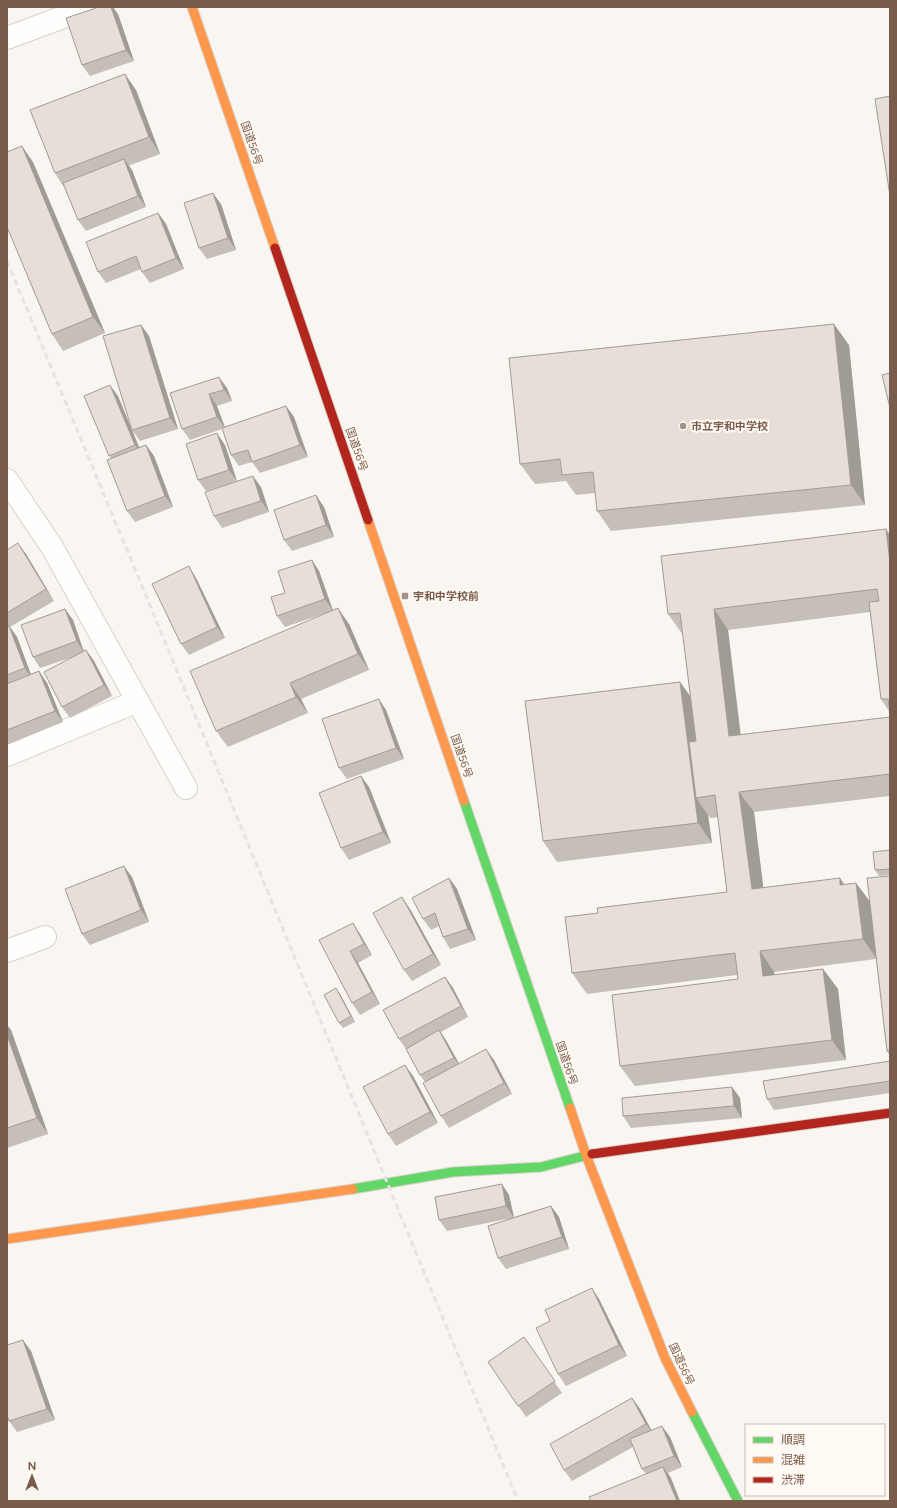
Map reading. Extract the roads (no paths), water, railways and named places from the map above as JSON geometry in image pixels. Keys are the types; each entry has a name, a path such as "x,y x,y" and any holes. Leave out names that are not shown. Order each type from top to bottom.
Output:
{"main road":[{"name":"国道56号","path":"192,7 586,1155 665,1358 738,1501"},
{"path":"7,1239 379,1185 454,1172 541,1167 586,1155 623,1149 890,1113"}],"street":[{"path":"7,38 90,7"},
{"path":"7,480 52,547 186,788"},
{"path":"7,755 138,701"},
{"path":"7,951 45,938"}],"railway":[{"path":"7,261 518,1501"}],"place":[{"name":"市立宇和中学校","path":"683,426"},
{"name":"宇和中学校前","path":"405,596"}]}
